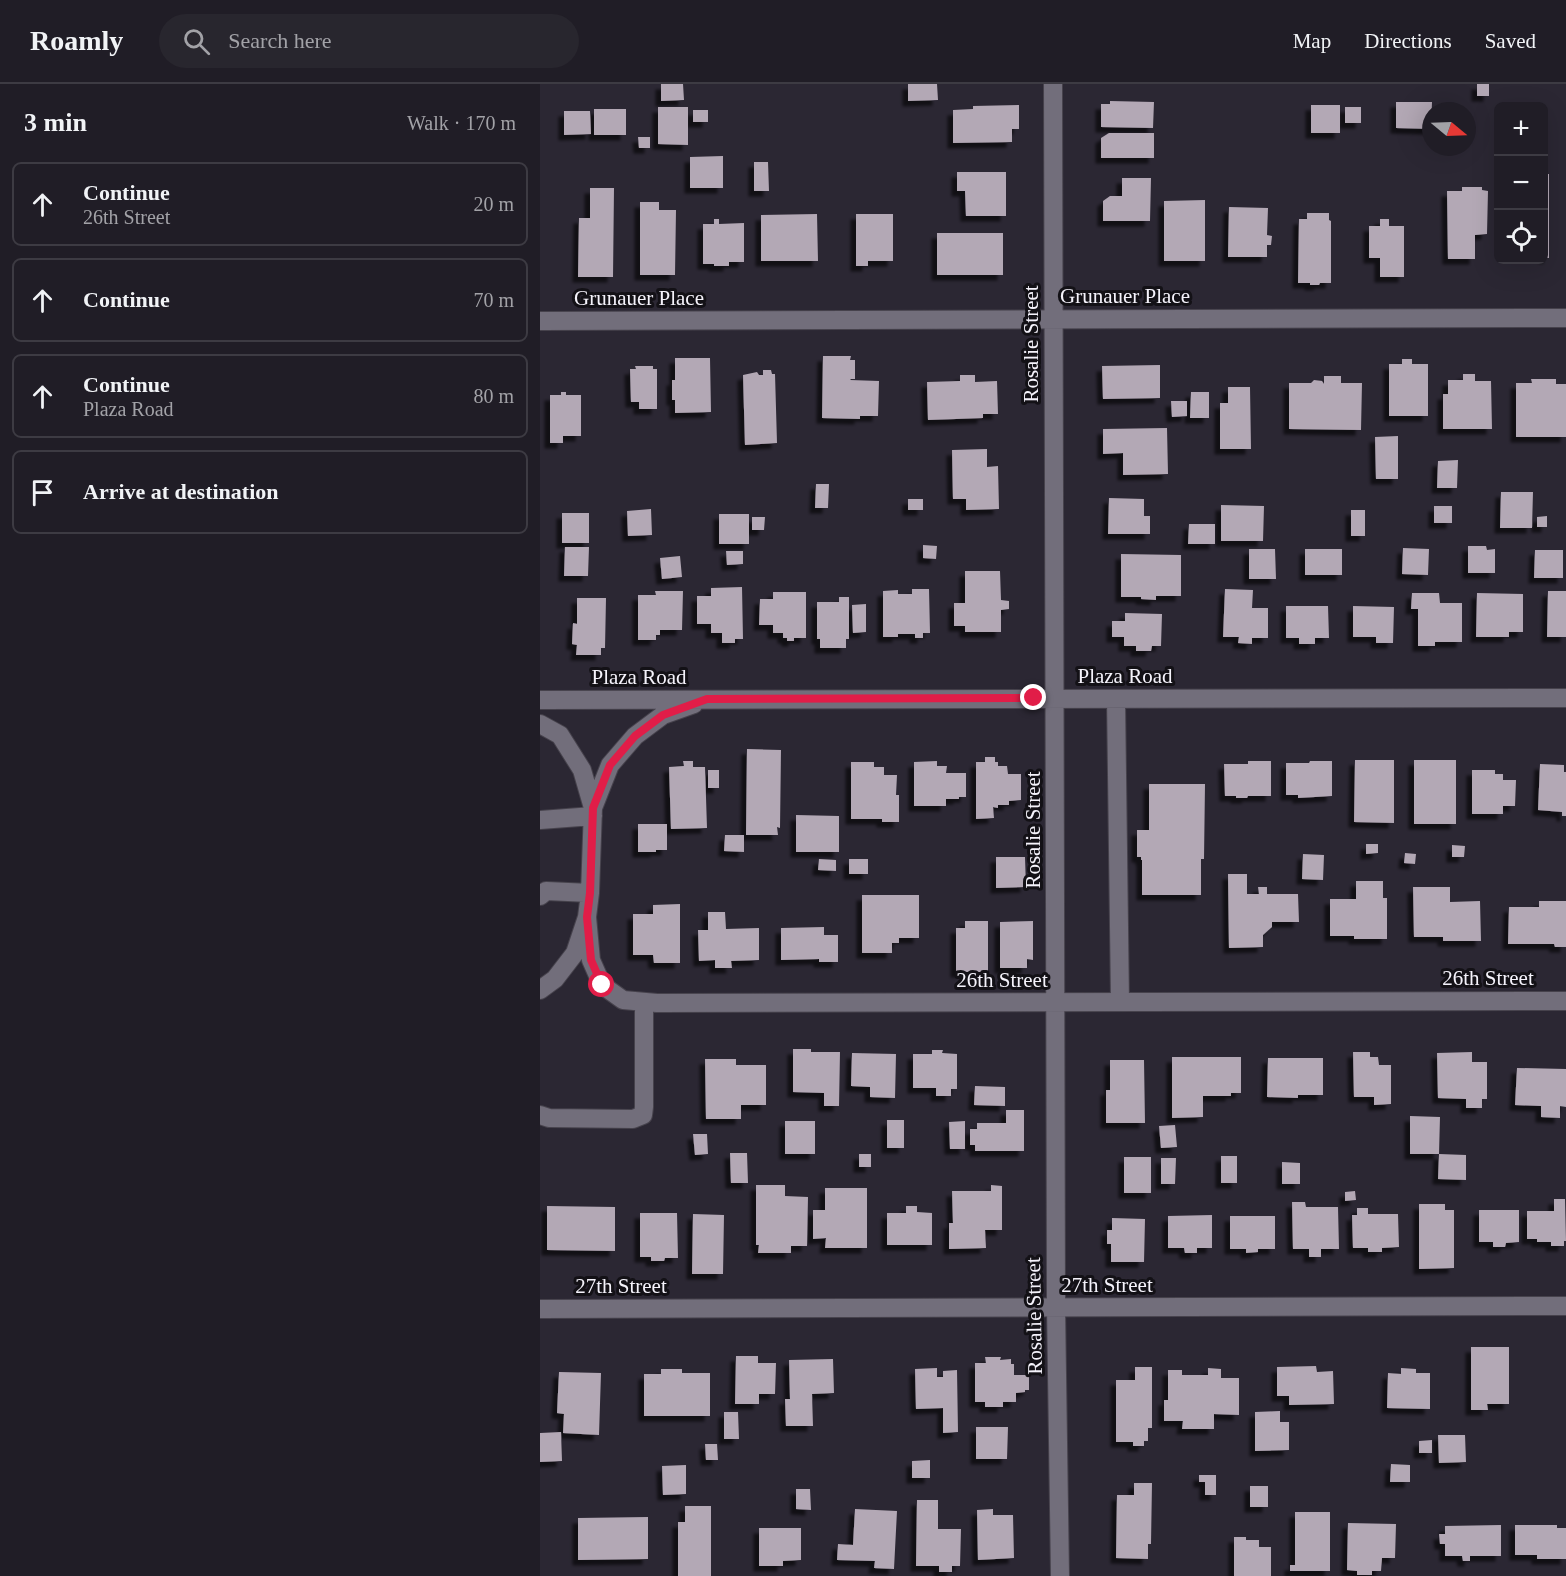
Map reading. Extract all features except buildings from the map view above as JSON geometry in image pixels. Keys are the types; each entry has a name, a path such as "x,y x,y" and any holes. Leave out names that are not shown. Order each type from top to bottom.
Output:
{"street":[{"name":"Rosalie Street","path":"1053,84 1056,1307 1060,1576"},
{"name":"Grunauer Place","path":"540,321 1566,318"},
{"name":"Plaza Road","path":"540,700 1566,698"},
{"path":"593,812 610,765 635,736 663,715 707,699"},
{"path":"1116,699 1120,1002"},
{"path":"540,724 560,735 582,770 593,812 587,917 575,953 555,980 540,990"},
{"path":"540,820 593,812"},
{"path":"540,896 546,891 590,893"},
{"name":"26th Street","path":"587,917 591,960 602,985 623,1000 644,1002 1566,1001"},
{"path":"540,1114 549,1118 633,1119 643,1115 644,1002"},
{"name":"27th Street","path":"540,1309 1566,1306"}],"route":[{"path":"602,985 591,960 587,917 593,808 610,765 635,736 663,715 707,699 1034,698"}]}
